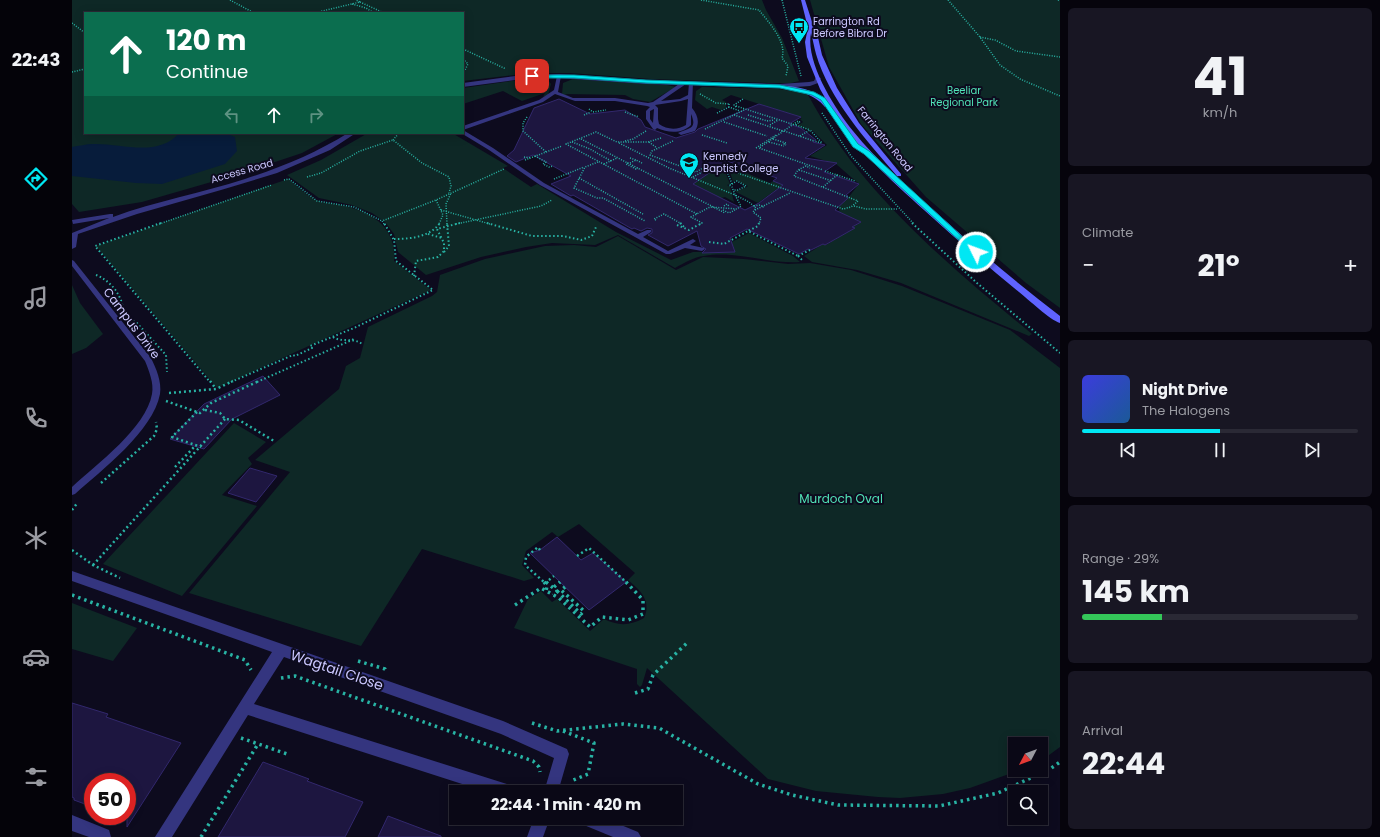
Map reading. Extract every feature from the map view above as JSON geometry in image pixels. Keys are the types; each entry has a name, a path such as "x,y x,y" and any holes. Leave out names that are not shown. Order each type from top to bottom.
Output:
{"main road":[{"name":"Farrington Road","path":"803,0 819,52 834,88 850,113 880,153 934,214"},
{"name":"Farrington Road","path":"811,28 807,33 809,54 823,90 847,128 867,152 976,252 1060,320"},
{"path":"816,90 823,90 829,87 815,56 819,52"},
{"path":"804,85 834,94 850,113"},
{"path":"788,88 810,92 821,98 854,144 867,152"}],"street":[{"path":"464,85 522,77 559,76 687,83 780,86 804,85 813,83 818,78"},
{"path":"780,86 816,90"},
{"name":"Access Road","path":"76,235 131,213 288,167 320,153 351,134"},
{"name":"Access Road","path":"73,222 131,213"},
{"path":"72,247 76,235 82,230 81,225 73,222"},
{"name":"Wagtail Close","path":"72,576 504,728 562,754 553,785"},
{"path":"163,837 246,708 281,650"},
{"path":"246,708 488,785"},
{"path":"72,823 104,835"},
{"path":"536,837 540,825"},
{"path":"602,825 633,837"}],"lane":[{"path":"464,128 539,102 556,91 559,76"},
{"path":"651,105 657,124 672,130 687,126 690,109 687,83 651,105 648,115 654,128 660,131 674,133 690,131 695,127 695,115 690,109"},
{"path":"556,91 558,95 580,102 639,102 651,105 681,100 689,96"},
{"path":"464,133 516,164 542,184 668,253 693,242"},
{"path":"638,237 649,231"},
{"path":"684,246 702,249"},
{"name":"Campus Drive","path":"72,262 148,360 154,373 156,392 153,404 147,416 130,437 72,492"}],"path":[{"path":"230,0 252,12"},
{"path":"356,0 382,12"},
{"path":"701,0 759,10 782,44 784,51 782,58 788,66 787,78"},
{"path":"948,0 980,37 1000,65 1020,79 1060,96"},
{"path":"318,12 360,2"},
{"path":"350,4 359,5 372,12"},
{"path":"72,23 84,32"},
{"path":"980,37 995,40 1016,51 1060,57"},
{"path":"464,49 512,72"},
{"path":"464,60 468,64 468,67 464,73"},
{"path":"72,72 84,69"},
{"path":"736,106 743,99"},
{"path":"717,113 729,107 728,104 740,107 810,130 822,143 784,131"},
{"path":"729,107 767,121 778,120"},
{"path":"740,107 744,110 795,124"},
{"path":"588,108 591,112"},
{"path":"584,115 591,112 612,110"},
{"path":"704,129 729,119 744,110"},
{"path":"619,111 635,115 642,119"},
{"path":"748,115 756,113"},
{"path":"734,115 783,130 773,139"},
{"path":"531,116 526,117 522,129 546,152 551,154"},
{"path":"770,126 778,120"},
{"path":"724,121 767,136 778,142 768,141 759,148 855,182"},
{"path":"767,121 770,126"},
{"path":"799,122 756,148 818,169"},
{"path":"617,142 633,139 642,133 647,126"},
{"path":"800,136 810,130"},
{"path":"561,145 596,132 669,168 735,195 753,206 755,210 754,212 761,218 760,225 724,244 707,242"},
{"path":"582,139 597,132 605,136"},
{"path":"307,178 324,172 341,160 361,150 393,140 399,134"},
{"path":"382,221 436,200 534,156 595,134"},
{"path":"699,134 727,143"},
{"path":"641,141 649,138"},
{"path":"617,142 648,142 661,138"},
{"path":"582,139 725,213"},
{"path":"678,139 657,148 652,151 650,155 696,172 705,167 714,171 718,168"},
{"path":"773,139 786,142 784,144 786,145"},
{"path":"393,140 422,163 449,177 451,186 446,204 449,246 442,254 431,259 426,258 416,261 414,276"},
{"path":"768,141 784,146"},
{"path":"571,142 590,149 611,161"},
{"path":"648,142 657,148"},
{"path":"566,144 697,214"},
{"path":"534,156 546,162 543,164 549,168 553,166"},
{"path":"524,157 531,158"},
{"path":"604,164 617,158"},
{"path":"630,158 642,163"},
{"path":"636,160 626,164 639,168"},
{"path":"542,184 598,162"},
{"path":"806,166 810,168"},
{"path":"732,184 726,169 790,193 843,209 854,205 858,201 794,176 798,170 806,166"},
{"path":"584,167 574,188 596,198 603,198 645,221"},
{"path":"692,177 708,168"},
{"path":"798,170 832,181"},
{"path":"823,187 832,181 837,175"},
{"path":"579,178 643,214"},
{"path":"169,393 216,389 293,354 295,356 333,336 365,323 369,321 368,320 433,290 396,261 397,246 382,221 354,208 317,200 289,179 281,181"},
{"path":"715,207 729,213 741,206 738,205 733,190 729,186 737,181 746,186 738,190 733,190"},
{"path":"216,389 94,246 274,184"},
{"path":"755,210 764,207 790,193"},
{"path":"436,200 443,218 437,229"},
{"path":"394,239 402,239 472,220 540,206 552,200"},
{"path":"753,206 760,205 764,207"},
{"path":"854,205 878,210 898,209"},
{"path":"719,209 727,206 723,207"},
{"path":"702,223 691,217 715,207 737,209"},
{"path":"441,210 532,236 563,236 578,240 592,236 596,227"},
{"path":"705,210 709,211"},
{"path":"656,220 654,219 664,214 682,224 684,228"},
{"path":"677,225 689,231 706,222"},
{"path":"437,229 446,246 442,254"},
{"path":"748,231 798,256 803,261"},
{"path":"427,233 443,238"},
{"path":"798,256 810,250"},
{"path":"92,274 105,278 123,301 123,312 126,316"},
{"path":"130,320 136,322 166,355 167,374"},
{"path":"333,336 336,339 354,339 362,344"},
{"path":"165,401 200,413 212,403 354,339"},
{"path":"162,406 169,393 168,387"},
{"path":"204,410 220,413 225,419 239,420 274,442"},
{"path":"197,412 172,437 201,447"},
{"path":"97,485 103,482 154,436 157,429 158,418"},
{"path":"93,565 225,419"},
{"path":"175,467 196,445"},
{"path":"72,510 80,500"},
{"path":"540,550 538,547 526,557 525,565 545,583 556,589 580,614 584,611 561,590 565,587"},
{"path":"515,604 541,588 559,598 590,627 602,617 618,622 638,618 643,614 643,600 636,591 589,548 577,556"},
{"path":"72,550 93,565 127,581"},
{"path":"545,583 554,576"},
{"path":"553,595 560,582"},
{"path":"545,583 547,586 546,591"},
{"path":"72,595 245,660 250,666 251,672"},
{"path":"635,693 648,689 653,675 687,643"},
{"path":"352,660 366,662 385,669 387,674"},
{"path":"277,680 289,675 295,676 533,761 539,767 540,772"},
{"path":"528,722 557,731 623,724 659,728 758,784 792,795 838,804 939,806 998,793 1050,769 1060,762"},
{"path":"563,730 594,743 588,774 571,781"},
{"path":"229,734 290,755"},
{"path":"201,837 258,744"}],"green space":[{"path":"72,0 762,0 782,38 799,81 791,83 769,83 651,79 570,73 532,73 464,81 464,12 84,12 84,134 337,134 302,153 239,174 142,202 79,212 72,204"},
{"name":"Beeliar Regional Park","path":"810,0 1060,0 1060,308 1026,283 926,197 861,124 829,67"},
{"path":"540,78 548,80 551,84 548,95 543,97 545,93 522,101 503,91 464,104 464,88"},
{"path":"573,79 667,85 676,87 650,102 633,99 625,95 565,94 571,97 562,94 563,83"},
{"path":"702,87 778,89 807,93 828,129 852,162 879,194 938,253 1032,334 1029,336 901,283 857,270 812,262 804,256 823,244 826,245 861,222 839,212 840,207 816,198 803,201 777,189 758,203 736,192 736,190 738,191 748,186 736,180 733,182 728,165 770,183 773,181 839,205 848,198 859,184 836,164 810,156 827,145 813,131 797,126 803,122 800,119 802,118 731,95 722,100 726,102 726,107 721,110 712,107 707,109 695,100 696,91"},
{"path":"366,134 454,134 508,166 503,168 531,187 537,184 616,232 671,260 693,252 735,252 733,246 724,246 749,233 793,256 800,262 716,255 704,256 689,260 675,268 618,235 595,245 552,243 526,247 481,257 426,275 398,252 394,234 385,222 372,213 352,205 319,198 287,175 321,160"},
{"path":"723,166 730,184 727,185 730,187 734,202 725,197 721,198 686,180 707,171 713,173"},
{"path":"288,179 305,193 318,201 351,208 372,216 380,222 391,239 394,249 394,261 431,290 217,388 96,246"},
{"name":"Murdoch Oval","path":"618,236 676,270 703,257 744,259 788,264 810,263 851,270 902,286 1010,330 1060,368 1060,747 1048,756 1048,737 1008,737 1008,774 970,788 943,794 900,798 878,797 816,791 768,779 647,668 640,687 637,684 637,669 514,628 528,599 541,591 552,602 557,599 590,631 604,619 619,624 629,624 644,618 647,606 644,596 628,580 635,573 579,524 558,537 552,532 526,551 522,565 534,578 524,581 422,549 361,646 189,593 290,472 255,460 339,389 346,366 360,358 368,327 432,296 437,292 440,275 485,259 545,246 574,245 596,247"},
{"path":"72,285 80,303 103,334 86,348 72,354"},
{"path":"234,423 266,442 248,458 252,464 222,495 257,506 182,596 103,564"},
{"path":"72,603 137,628 113,661 72,649"}],"water":[{"path":"178,134 228,134 235,137 237,151 225,164 162,184 136,183 72,176 72,147 104,144 139,148 161,145 170,141"}],"building":[{"name":"Kennedy Baptist College","path":"559,99 590,114 625,110 641,120 645,127 676,138 695,132 698,129 759,104 801,117 789,124 801,128 816,140 813,142 825,145 805,158 837,163 824,172 859,184 846,195 848,198 835,210 861,222 852,227 855,228 825,245 823,244 811,250 808,249 799,254 747,229 730,238 735,252 702,253 706,249 701,246 697,231 668,246 648,235 652,233 652,229 647,228 641,231 634,228 632,229 551,184 571,176 533,155 516,162 507,156 514,150 534,108","holes":["727,161 777,178 773,181 783,185 759,203 745,210 693,184"]},
{"path":"263,376 280,395 232,419 204,449 170,439 204,404"},
{"path":"250,468 277,476 256,502 228,493"},
{"path":"557,537 581,560 593,553 626,582 589,610 530,553 540,550"},
{"path":"72,703 108,714 106,717 181,743 136,813 136,773 84,773 84,804 74,800 72,797"},
{"path":"263,762 309,779 307,781 363,802 345,837 218,837"},
{"path":"388,816 441,836 441,837 378,837"}],"place":[{"name":"Farrington Rd Before Bibra Dr","path":"799,44"},
{"name":"Kennedy Baptist College","path":"689,179"}],"route":[{"path":"532,76 559,76 646,82 780,86 820,96 841,127 859,149 867,152 976,252"}]}
